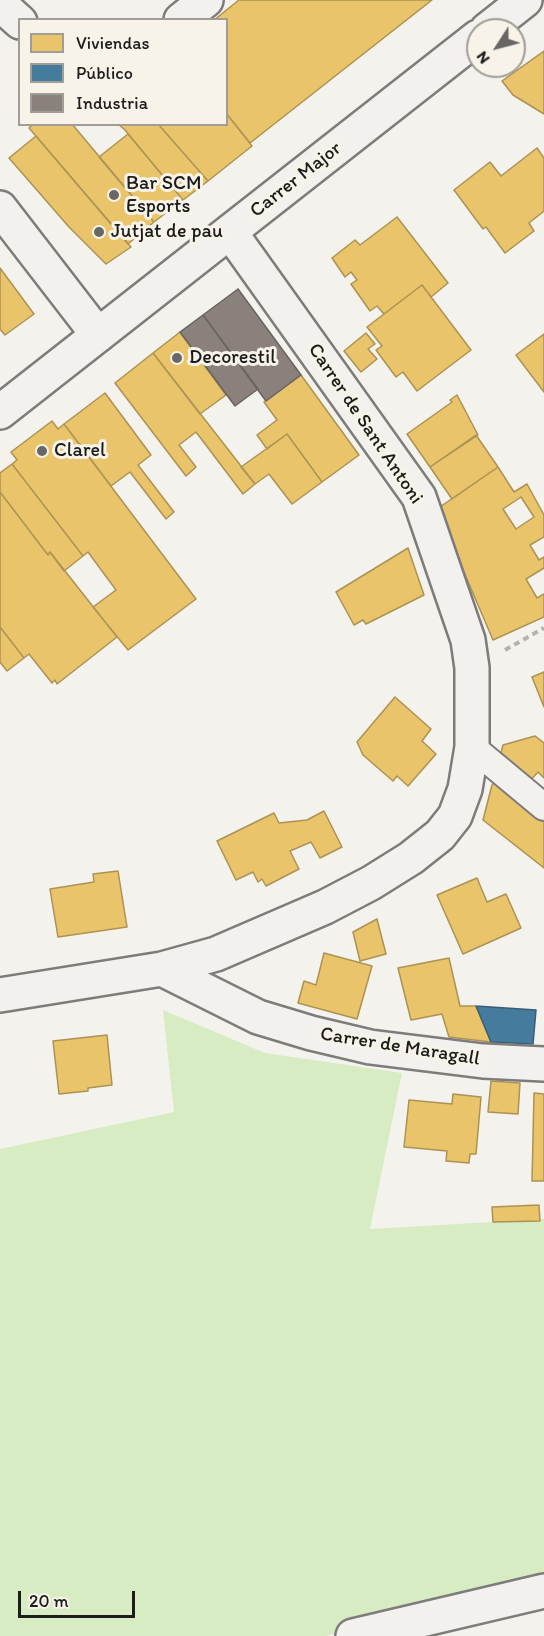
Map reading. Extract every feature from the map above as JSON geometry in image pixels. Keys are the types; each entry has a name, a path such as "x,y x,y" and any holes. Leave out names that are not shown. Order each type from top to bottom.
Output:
{"street":[{"path":"184,18 206,0"},
{"path":"502,18 525,0"},
{"path":"0,4 18,20"},
{"name":"Carrer Major","path":"0,412 466,46"},
{"path":"0,208 98,334"},
{"name":"Carrer de Sant Antoni","path":"0,995 162,969 216,954 325,907 371,884 411,858 440,835 455,816 465,789 472,747 472,668 468,640 419,497 230,231"},
{"path":"472,747 544,807"},
{"name":"Carrer de Maragall","path":"162,969 258,1017 311,1033 370,1047 483,1061 544,1064"},
{"path":"353,1636 420,1629 544,1591"}],"green space":[{"path":"163,1010 265,1053 402,1073 370,1229 544,1219 544,1581 419,1609 326,1636 0,1636 0,1149 174,1112"}],"building: Viviendas":[{"path":"239,0 432,0 250,143 228,116 228,18 216,18"},
{"path":"544,51 544,114 513,95 502,81 506,78 526,78 526,64"},
{"path":"228,116 252,146 208,181 160,126 228,126"},
{"path":"31,126 74,126 154,222 128,244 29,128"},
{"path":"120,126 160,126 208,181 183,200"},
{"path":"128,134 183,200 154,222 99,157"},
{"path":"36,136 131,247 106,264 69,227 9,158"},
{"path":"537,148 544,158 544,211 529,223 534,231 505,253 486,227 483,229 454,190 490,162 501,176"},
{"path":"397,217 448,283 431,297 422,285 384,314 377,306 370,311 351,284 357,280 351,272 345,277 332,258 355,240 360,245"},
{"path":"0,268 34,314 5,335 0,329"},
{"path":"422,285 471,350 417,391 403,372 396,377 376,350 382,346 367,327"},
{"path":"180,332 226,395 200,414 153,353"},
{"path":"366,333 375,344 368,349 377,359 361,372 344,351"},
{"path":"544,334 544,392 516,355"},
{"path":"153,353 255,484 243,494 196,432 179,445 196,467 186,476 115,383"},
{"path":"301,375 359,455 322,482 287,434 267,449 257,435 277,420 264,402"},
{"path":"105,393 151,455 138,465 174,512 166,519 130,472 111,486 64,424"},
{"path":"457,395 478,435 430,467 407,434 452,402 450,400"},
{"path":"52,421 58,429 64,424 196,599 128,650 93,607 116,590 88,552 83,556 12,464 17,460 11,452"},
{"path":"287,434 322,482 292,504 269,474 255,484 241,467"},
{"path":"476,435 498,467 452,499 430,467"},
{"path":"12,464 83,556 64,571 50,552 48,555 0,492 0,473"},
{"path":"498,467 514,492 527,484 544,515 544,537 530,545 539,560 544,557 544,568 526,579 537,598 544,594 544,617 493,640 437,509","holes":["521,497 534,517 516,529 503,509"]},
{"path":"0,492 48,555 50,552 117,637 57,684 55,680 52,683 29,654 24,658 0,627"},
{"path":"408,548 424,595 366,624 363,620 354,625 336,592"},
{"path":"0,627 24,658 7,671 0,662"},
{"path":"544,672 544,707 532,677"},
{"path":"395,697 431,729 422,741 436,754 408,786 397,776 393,781 363,755 357,742"},
{"path":"535,736 544,743 544,778 538,772 529,782 500,757 503,745"},
{"path":"495,782 544,821 544,868 483,820 492,785"},
{"path":"324,811 342,847 320,858 311,842 290,851 299,869 266,886 262,879 258,882 253,872 236,880 217,841 274,813 279,823 307,820"},
{"path":"118,871 127,927 58,937 50,889 94,882 93,874"},
{"path":"477,878 487,902 506,894 521,928 463,954 437,895"},
{"path":"377,919 386,954 360,961 353,932"},
{"path":"324,953 372,966 357,1019 298,1003 304,981 316,985"},
{"path":"449,958 460,1006 476,1006 491,1042 449,1037 442,1014 411,1020 398,968"},
{"path":"107,1035 112,1085 88,1088 88,1091 59,1094 53,1041"},
{"path":"491,1081 520,1083 518,1114 488,1112"},
{"path":"534,1093 544,1094 544,1181 532,1181"},
{"path":"453,1094 481,1097 476,1154 470,1154 469,1163 446,1161 447,1151 404,1147 409,1100 452,1104"},
{"path":"539,1205 540,1221 493,1222 492,1207"}],"building: Público":[{"path":"476,1006 536,1010 533,1044 491,1042"}],"building: Industria":[{"path":"238,289 301,375 266,401 203,315"},
{"path":"203,315 258,389 235,406 180,332"}],"place":[{"name":"Bar SCM Esports","path":"114,195"},
{"name":"Jutjat de pau","path":"99,232"},
{"name":"Decorestil","path":"177,358"},
{"name":"Clarel","path":"42,451"}]}
